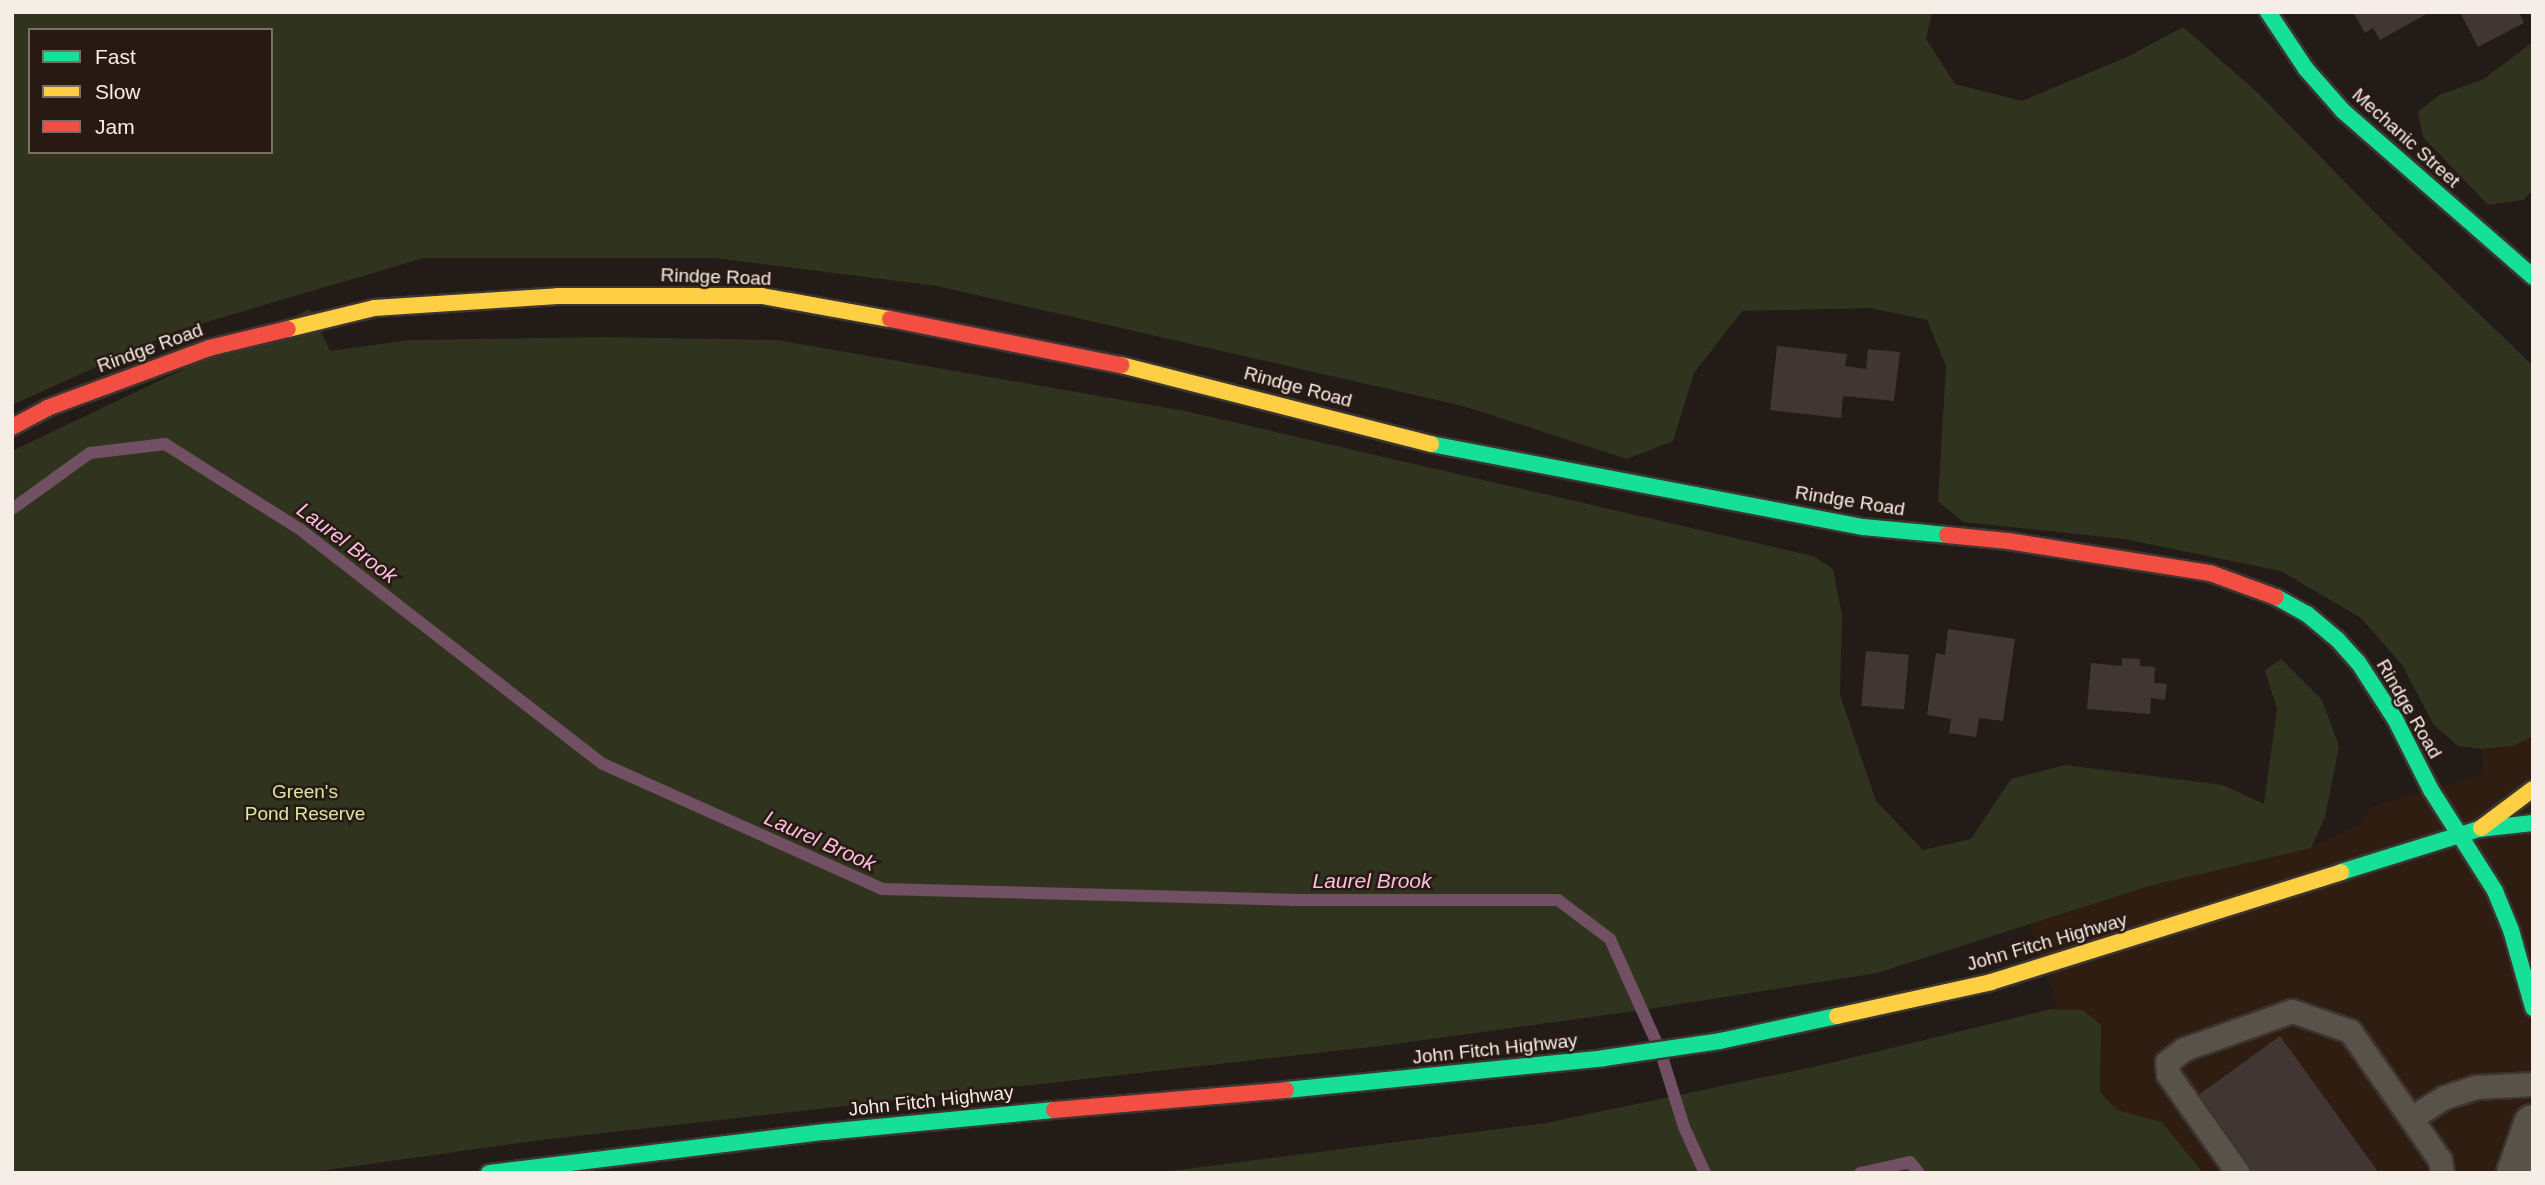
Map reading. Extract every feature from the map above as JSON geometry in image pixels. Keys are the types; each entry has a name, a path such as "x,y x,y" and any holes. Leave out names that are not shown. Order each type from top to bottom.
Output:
{"street":[{"name":"Mechanic Street","path":"2268,12 2306,69 2343,111 2533,277"},
{"name":"Rindge Road","path":"12,427 47,408 209,348 374,308 558,296 762,296 1073,354 1194,381 1398,437 1602,479 1863,527 2008,541 2210,573 2264,590 2307,614 2337,639 2375,687 2431,790 2495,891 2532,996"},
{"name":"John Fitch Highway","path":"2479,829 2533,789"},
{"name":"John Fitch Highway","path":"489,1173 825,1132 1101,1105 1367,1084 1604,1058 1720,1041 1991,982 2479,829 2533,823"},
{"path":"2516,1173 2533,1124"}],"lane":[{"path":"2238,1173 2168,1074 2167,1062 2184,1049 2280,1014 2304,1013 2350,1031 2440,1160 2442,1173"},
{"path":"2411,1118 2445,1097 2476,1087 2533,1084"}],"shaded area":[{"path":"2533,736 2533,1173 2203,1173 2162,1122 2117,1110 2100,1091 2101,1025 2083,1010 2051,1009 2058,1007 2030,924 2149,886 2311,848 2359,824 2371,807 2483,774 2482,749 2513,746"}],"green space":[{"path":"12,12 1932,12 1926,39 1955,84 2022,101 2127,57 2183,27 2258,93 2390,228 2533,366 2533,736 2513,746 2482,749 2458,746 2433,724 2403,666 2361,618 2281,571 2124,539 1963,522 1938,501 1946,366 1927,320 1870,308 1742,311 1694,373 1673,441 1627,459 1463,406 937,286 714,258 424,258 176,331 12,405"},
{"path":"2533,42 2533,190 2523,200 2488,205 2423,137 2418,112 2439,95 2484,79"},
{"name":"Green's Pond Reserve","path":"310,309 330,351 410,340 603,337 777,340 1185,411 1813,556 1833,569 1842,615 1840,695 1876,801 1923,850 1971,839 2011,779 2065,765 2223,785 2264,804 2277,709 2265,670 2281,659 2322,700 2339,746 2325,817 2311,848 2149,886 1877,973 1642,1010 1380,1046 541,1140 305,1173 12,1173 12,451"},
{"path":"2051,1009 2083,1010 2101,1025 2100,1092 2117,1110 2162,1122 2203,1173 1154,1173 1546,1123 1822,1065"}],"building":[{"path":"2353,12 2430,12 2380,40 2373,28 2365,33"},
{"path":"2519,12 2524,23 2478,47 2461,14"},
{"path":"1777,346 1847,354 1845,366 1866,369 1868,349 1900,352 1894,401 1843,396 1841,418 1770,410"},
{"path":"1948,629 2015,639 2003,721 1979,718 1976,737 1949,733 1951,719 1927,715 1936,653 1945,655"},
{"path":"1866,651 1909,655 1904,710 1861,706"},
{"path":"2122,658 2140,659 2140,666 2155,667 2154,683 2167,684 2165,700 2151,698 2150,714 2087,709 2091,663 2122,666"},
{"path":"2280,1036 2379,1173 2252,1173 2197,1096"}],"waterway":[{"name":"Laurel Brook","path":"12,509 90,453 165,444 301,530 603,764 882,889 1292,900 1558,900 1610,939 1660,1050 1684,1127 1705,1173"},
{"name":"Laurel Brook","path":"1860,1173 1910,1162 1919,1173"}],"traffic: fast":[{"path":"2268,12 2306,69 2343,111 2533,277"},
{"path":"1431,444 1863,527 1947,535"},
{"path":"2276,597 2307,614 2337,639 2358,662 2395,719 2431,790 2495,891 2511,930 2533,1008"},
{"path":"2341,872 2479,829 2533,823"},
{"path":"1286,1090 1604,1058 1720,1041 1837,1016"},
{"path":"489,1173 825,1132 1054,1110"}],"traffic: slow":[{"path":"288,329 374,308 558,296 762,296 890,319"},
{"path":"1121,365 1431,444"},
{"path":"2481,828 2533,789"},
{"path":"1837,1016 1991,982 2341,872"}],"traffic: jam":[{"path":"890,319 1121,365"},
{"path":"12,427 47,408 209,348 288,329"},
{"path":"1947,535 2008,541 2210,573 2276,597"},
{"path":"1054,1110 1286,1090"}]}
